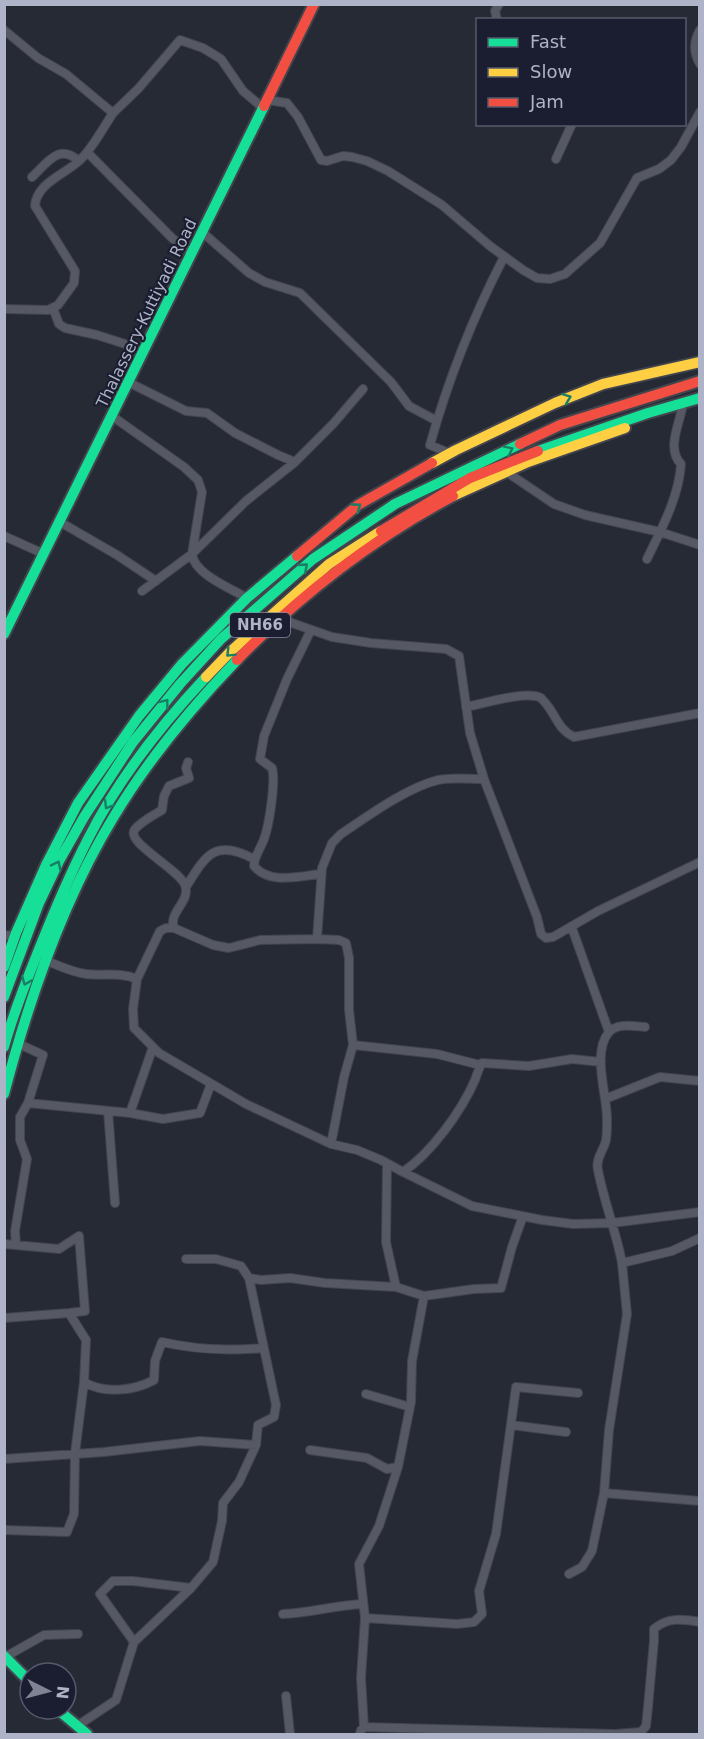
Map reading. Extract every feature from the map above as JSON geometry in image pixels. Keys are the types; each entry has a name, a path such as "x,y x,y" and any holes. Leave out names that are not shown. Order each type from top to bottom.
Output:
{"main road":[{"name":"Thalassery-Kuttiyadi Road","path":"4,634 314,4"},
{"path":"4,967 10,936 78,803 139,716 182,664 247,597 358,505 449,453 555,403 603,384 699,362"},
{"name":"NH66","path":"4,997 39,903 84,817 134,742 180,684 220,639 313,559 395,504 560,425 699,381"},
{"name":"NH66","path":"4,1047 13,1015 50,923 88,838 121,784 177,708 231,651 329,564 470,478 562,441 699,399"},
{"path":"4,1094 45,960 73,894 117,811 156,755 201,700 281,617 331,574 435,505 505,471 566,447 699,404"},
{"path":"5,1656 18,1671"},
{"path":"71,1721 87,1734"}],"street":[{"path":"496,18 495,11 499,4"},
{"path":"4,30 38,58 66,74 113,113"},
{"path":"699,30 694,40 694,49 699,64"},
{"path":"4,309 48,310 58,305 74,284 75,271 35,206 35,197 42,188 80,161 113,113 138,89 180,40 203,48 220,58 243,91 265,104 287,103 298,117 321,160 327,161 343,156 352,157 388,171 442,205 504,257 537,278 550,279 565,274 600,243 637,178 659,169 671,160 681,147 699,112"},
{"path":"556,159 571,126"},
{"path":"32,177 55,156 63,152 71,153 80,161"},
{"path":"87,152 164,230 192,253"},
{"path":"202,232 249,273 265,282 300,293 391,382 409,406 437,421"},
{"path":"449,453 430,445 454,370 479,308 504,257"},
{"path":"52,308 59,324 65,328 97,335 144,350"},
{"path":"128,382 186,411 207,413 236,433 295,462"},
{"path":"142,591 192,554 246,501 295,462 333,424 363,389"},
{"path":"647,559 660,532 680,478 681,464 675,458 673,446 682,409"},
{"path":"112,416 184,467 198,480 202,492 192,554 193,562 199,570 247,597"},
{"path":"505,471 554,504 585,515 660,532 699,545"},
{"path":"60,522 156,581"},
{"path":"4,536 44,554"},
{"path":"281,617 332,637 371,643 446,649 459,656 470,733 484,779 537,917 541,934 546,938 572,928 598,911 699,862"},
{"path":"312,630 287,679 262,745 260,759 272,768 274,782 265,837 254,859 254,866 259,872 271,878 321,874"},
{"path":"466,707 525,695 536,696 550,708 557,724 566,733 574,736 699,713"},
{"path":"186,887 161,861 137,843 133,835 134,830 162,810 165,790 189,778 186,768 188,762"},
{"path":"317,939 321,874 328,851 340,834 407,792 440,780 484,779"},
{"path":"174,928 172,923 184,899 186,887 205,859 223,849 238,851 254,859"},
{"path":"331,1144 344,1077 353,1045 346,943 339,940 317,939 260,940 229,948 213,945 174,928 160,931 137,979 133,1010 134,1028 153,1047 246,1104 331,1144 357,1150 472,1206 573,1224 699,1212"},
{"path":"572,928 609,1032"},
{"path":"45,960 64,969 86,974 117,974 137,979"},
{"path":"569,1574 582,1567 592,1551 604,1493 609,1430 627,1314 618,1242 597,1170 598,1158 606,1140 607,1122 601,1055 609,1032 615,1028 645,1027"},
{"path":"16,1245 15,1231 27,1159 20,1140 20,1117 28,1103 43,1055 19,1044"},
{"path":"353,1045 437,1054 480,1065"},
{"path":"130,1113 153,1047"},
{"path":"403,1172 424,1154 446,1128 470,1089 480,1065 484,1062 529,1066 572,1059 601,1062"},
{"path":"605,1099 660,1077 699,1081"},
{"path":"28,1103 130,1113 163,1119 200,1113 211,1084"},
{"path":"108,1111 115,1203"},
{"path":"387,1164 386,1242 396,1287"},
{"path":"249,1278 261,1280 290,1278 325,1283 396,1287 424,1296 501,1288 523,1216"},
{"path":"4,1244 59,1249 79,1236 85,1311 4,1318"},
{"path":"622,1263 672,1251 699,1238"},
{"path":"77,1726 116,1700 134,1642 191,1588 213,1562 222,1521 222,1503 239,1482 256,1445 258,1425 274,1417 276,1405 249,1278 241,1266 216,1259 186,1259"},
{"path":"424,1296 412,1361 410,1407 398,1467 379,1526 359,1564 365,1618 361,1678 362,1731 615,1734 640,1732 646,1726 654,1629 661,1623 672,1619 699,1622"},
{"path":"4,1530 67,1532 74,1514 75,1453 84,1382 86,1340 69,1313"},
{"path":"84,1382 94,1388 117,1390 142,1386 154,1380 155,1361 162,1342 200,1350 263,1348"},
{"path":"365,1618 457,1624 474,1622 482,1614 479,1591 496,1534 516,1387 578,1393"},
{"path":"366,1394 410,1407"},
{"path":"511,1425 566,1432"},
{"path":"4,1459 104,1452 200,1441 256,1445"},
{"path":"310,1450 367,1458 387,1469 398,1467"},
{"path":"604,1493 699,1501"},
{"path":"134,1642 100,1594 113,1581 191,1588"},
{"path":"283,1614 306,1613 345,1605 363,1604"},
{"path":"5,1656 44,1635 78,1634"},
{"path":"286,1696 290,1734"}],"traffic: fast":[{"path":"4,634 264,106"},
{"path":"538,451 648,413 700,398"},
{"path":"4,997 39,903 84,817 133,742 180,684 221,639 313,559 395,504 520,444"},
{"path":"4,967 16,933 46,865 78,803 139,716 182,664 247,598 297,556"},
{"path":"4,1094 24,1023 49,952 78,883 95,850 126,797 155,756 203,697 237,660"},
{"path":"4,1047 49,924 74,867 100,817 141,754 206,677"},
{"path":"4,1656 18,1670"},
{"path":"71,1721 87,1734"}],"traffic: slow":[{"path":"432,463 555,403 603,384 700,362"},
{"path":"453,496 528,462 625,428"},
{"path":"206,677 231,651 329,564 381,531"}],"traffic: jam":[{"path":"264,106 314,4"},
{"path":"520,444 560,425 700,381"},
{"path":"381,531 470,478 538,451"},
{"path":"297,556 358,505 432,463"},
{"path":"237,660 286,613 339,570 394,531 453,496"}]}
